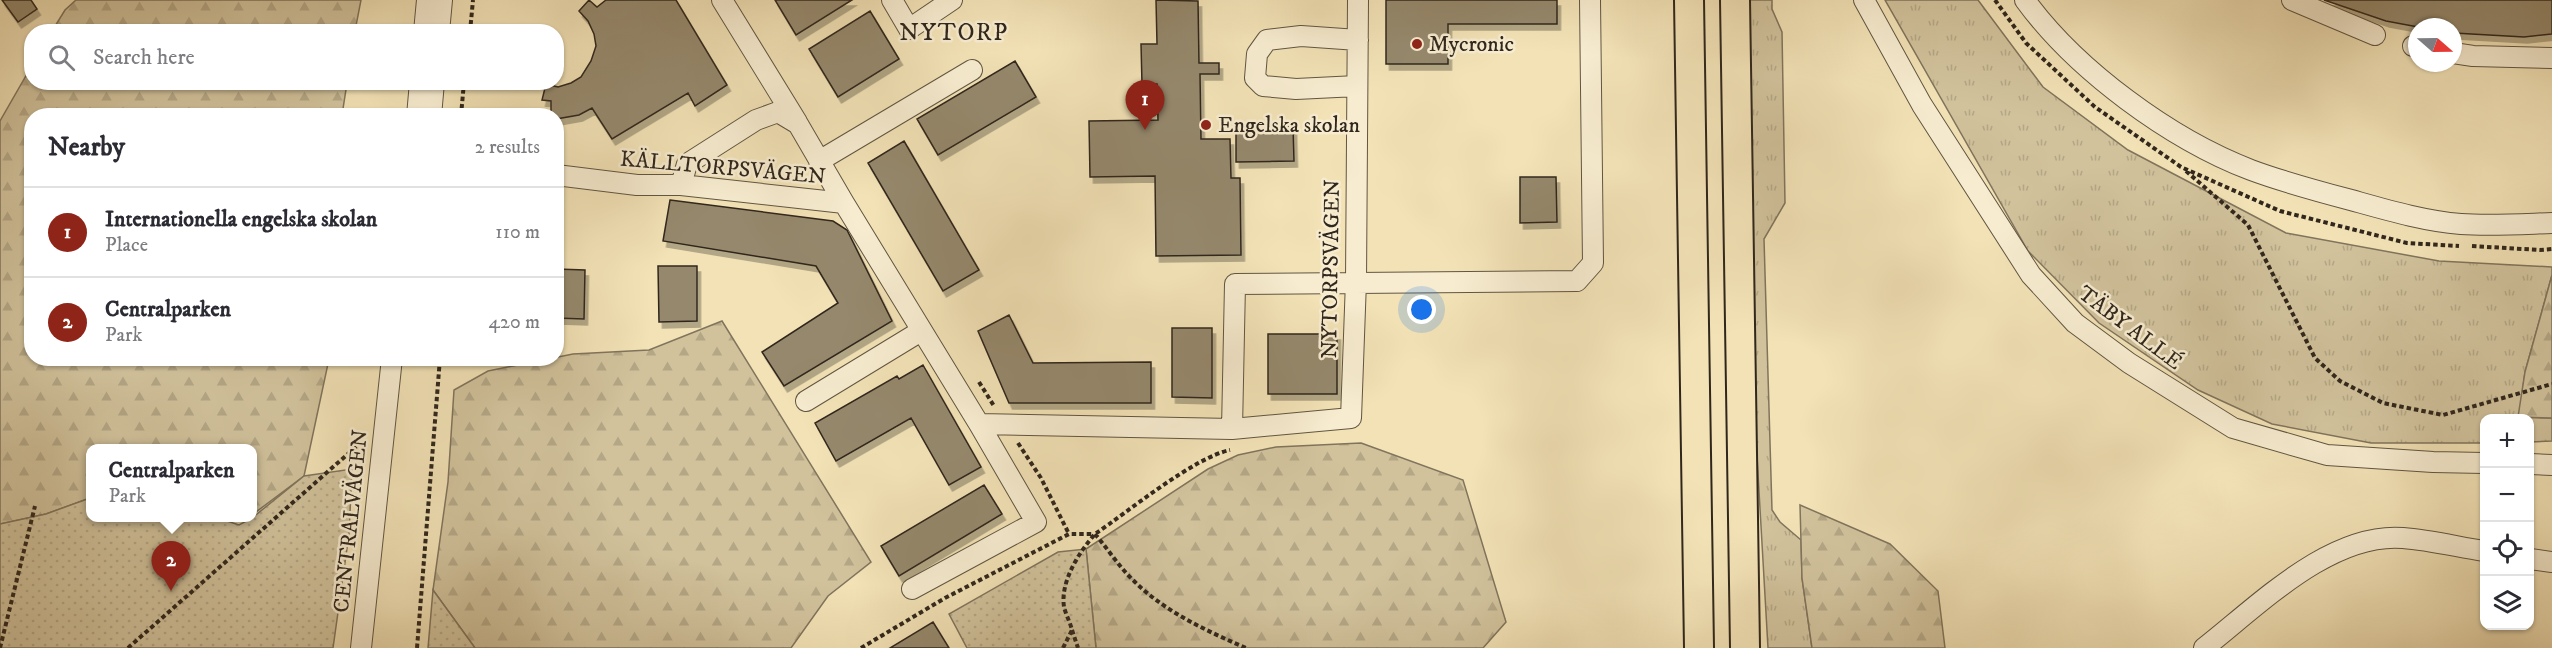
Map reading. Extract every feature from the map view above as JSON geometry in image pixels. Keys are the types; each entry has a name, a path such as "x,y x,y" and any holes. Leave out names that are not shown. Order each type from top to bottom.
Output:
{"highway":[{"path":"1689,0 1699,648"},
{"path":"1735,0 1745,648"}],"street":[{"path":"425,24 427,0"},
{"path":"440,24 442,0"},
{"path":"722,0 844,203"},
{"path":"892,0 909,30 952,0"},
{"name":"NYTORPSVÄGEN","path":"1232,429 1351,418 1356,281 1358,0"},
{"path":"979,423 1232,429 1234,284 1356,281 1577,281 1593,263 1590,0"},
{"name":"TÄBY ALLÉ","path":"1864,0 1922,105 2031,275 2075,323 2129,363 2233,428 2327,455 2480,463"},
{"path":"2025,0 2044,26 2081,62 2140,108 2194,143 2250,170 2405,215 2461,224 2552,223"},
{"path":"2292,0 2375,35"},
{"path":"1357,86 1296,89 1263,86 1255,78 1257,54 1267,40 1301,36 1358,40"},
{"path":"2462,54 2552,58"},
{"path":"819,160 972,70"},
{"path":"418,108 419,90"},
{"path":"432,108 433,90"},
{"path":"681,185 687,164 756,120 778,112 798,124"},
{"name":"KÄLLTORPSVÄGEN","path":"564,176 637,185 681,185 844,203 979,423 1036,522 912,589"},
{"path":"806,401 921,331"},
{"name":"CENTRALVÄGEN","path":"362,648 393,366"},
{"path":"2534,464 2552,465"},
{"path":"2204,648 2299,572 2350,546 2371,540 2402,537 2480,550"},
{"path":"2534,560 2552,562"}],"path":[{"path":"471,24 473,0"},
{"path":"462,108 463,90"},
{"path":"2181,167 2248,225 2315,358 2340,381 2383,403 2443,415 2552,384"},
{"path":"417,648 439,366"},
{"path":"128,648 358,445"},
{"path":"1078,648 1064,607 1064,592 1074,563 1095,534 1215,453 1236,449"},
{"path":"0,648 35,506"},
{"path":"861,648 945,598 1069,534 1095,534"},
{"path":"1095,534 1134,581 1177,614 1246,648"},
{"path":"1063,648 1072,630"}],"green space":[{"path":"76,0 361,0 356,24 56,24 65,10"},
{"path":"1747,0 1772,0 1772,9 1782,32 1785,203 1764,239 1772,510 1780,522 1801,540 1802,578 1812,648 1768,648 1754,404"},
{"path":"1885,0 1978,0 2043,87 2128,150 2286,233 2439,261 2552,267 2552,275 2525,372 2519,414 2480,414 2480,443 2371,443 2272,424 2198,390 2099,323 2028,251"},
{"path":"24,79 24,90 346,90 343,108 24,108 24,366 328,366 304,476 257,511 257,444 86,444 86,499 46,514 0,524 0,121"},
{"path":"2552,275 2552,418 2534,417 2534,414 2518,414 2525,372"},
{"path":"722,321 871,562 828,596 791,648 475,648 433,590 448,482 454,390 488,371 513,366 564,366 564,356 573,354 649,350"},
{"path":"2534,417 2552,418 2552,441 2534,442"},
{"path":"1361,443 1463,480 1506,622 1483,648 1096,648 1086,549 1208,469 1238,455 1276,447"},
{"path":"352,469 349,534 333,648 0,648 0,524 46,514 86,499 86,522 230,522 239,525 245,522 257,522 257,514 304,476"},
{"path":"1800,505 1890,544 1938,591 1945,648 1812,648 1802,578"},
{"path":"1086,549 1096,648 967,648 949,614 1058,552"},
{"path":"433,590 475,648 428,648"}],"building":[{"path":"2,0 31,0 37,9 18,22"},
{"path":"589,0 597,7 606,0 676,0 727,85 695,106 688,93 612,139 592,108 579,115 564,118 564,108 551,108 551,101 542,100 544,90 564,90 564,85 581,77 591,61 596,46 594,34 588,21 579,11"},
{"path":"775,0 852,0 796,35"},
{"path":"1156,0 1198,1 1199,63 1219,63 1219,74 1200,74 1201,139 1230,139 1231,178 1240,178 1241,255 1156,256 1155,176 1090,177 1089,121 1158,120 1157,84 1142,84 1141,44 1157,44"},
{"name":"Mycronic","path":"1386,0 1557,0 1557,24 1448,24 1448,64 1386,64"},
{"path":"2324,0 2552,0 2552,34 2524,37 2462,33 2462,18 2408,18 2408,25 2386,21"},
{"path":"870,11 899,59 838,97 809,49"},
{"path":"1015,61 1036,97 938,155 917,119"},
{"path":"1293,126 1294,161 1236,162 1236,127"},
{"path":"904,141 979,270 943,291 868,163"},
{"path":"1520,177 1556,177 1557,222 1520,223"},
{"path":"670,200 833,221 847,230 892,321 784,386 762,352 838,303 816,266 663,241"},
{"path":"658,266 697,266 697,321 659,322"},
{"path":"564,269 585,270 584,319 564,318"},
{"path":"1009,315 1033,363 1151,362 1151,403 1009,403 978,331"},
{"path":"1172,328 1212,328 1212,398 1172,397"},
{"path":"1268,334 1337,334 1337,394 1268,394"},
{"path":"923,365 981,467 949,485 911,418 836,461 815,423 897,376 899,379"},
{"path":"984,485 1002,514 899,576 881,546"},
{"path":"933,622 949,648 890,648"}],"place":[{"name":"Mycronic","path":"1417,44"},
{"name":"Engelska skolan","path":"1206,125"},
{"name":"Internationella engelska skolan","path":"1145,130"},
{"name":"Centralparken","path":"171,591"}],"district":[{"name":"NYTORP","path":"954,33"}]}
